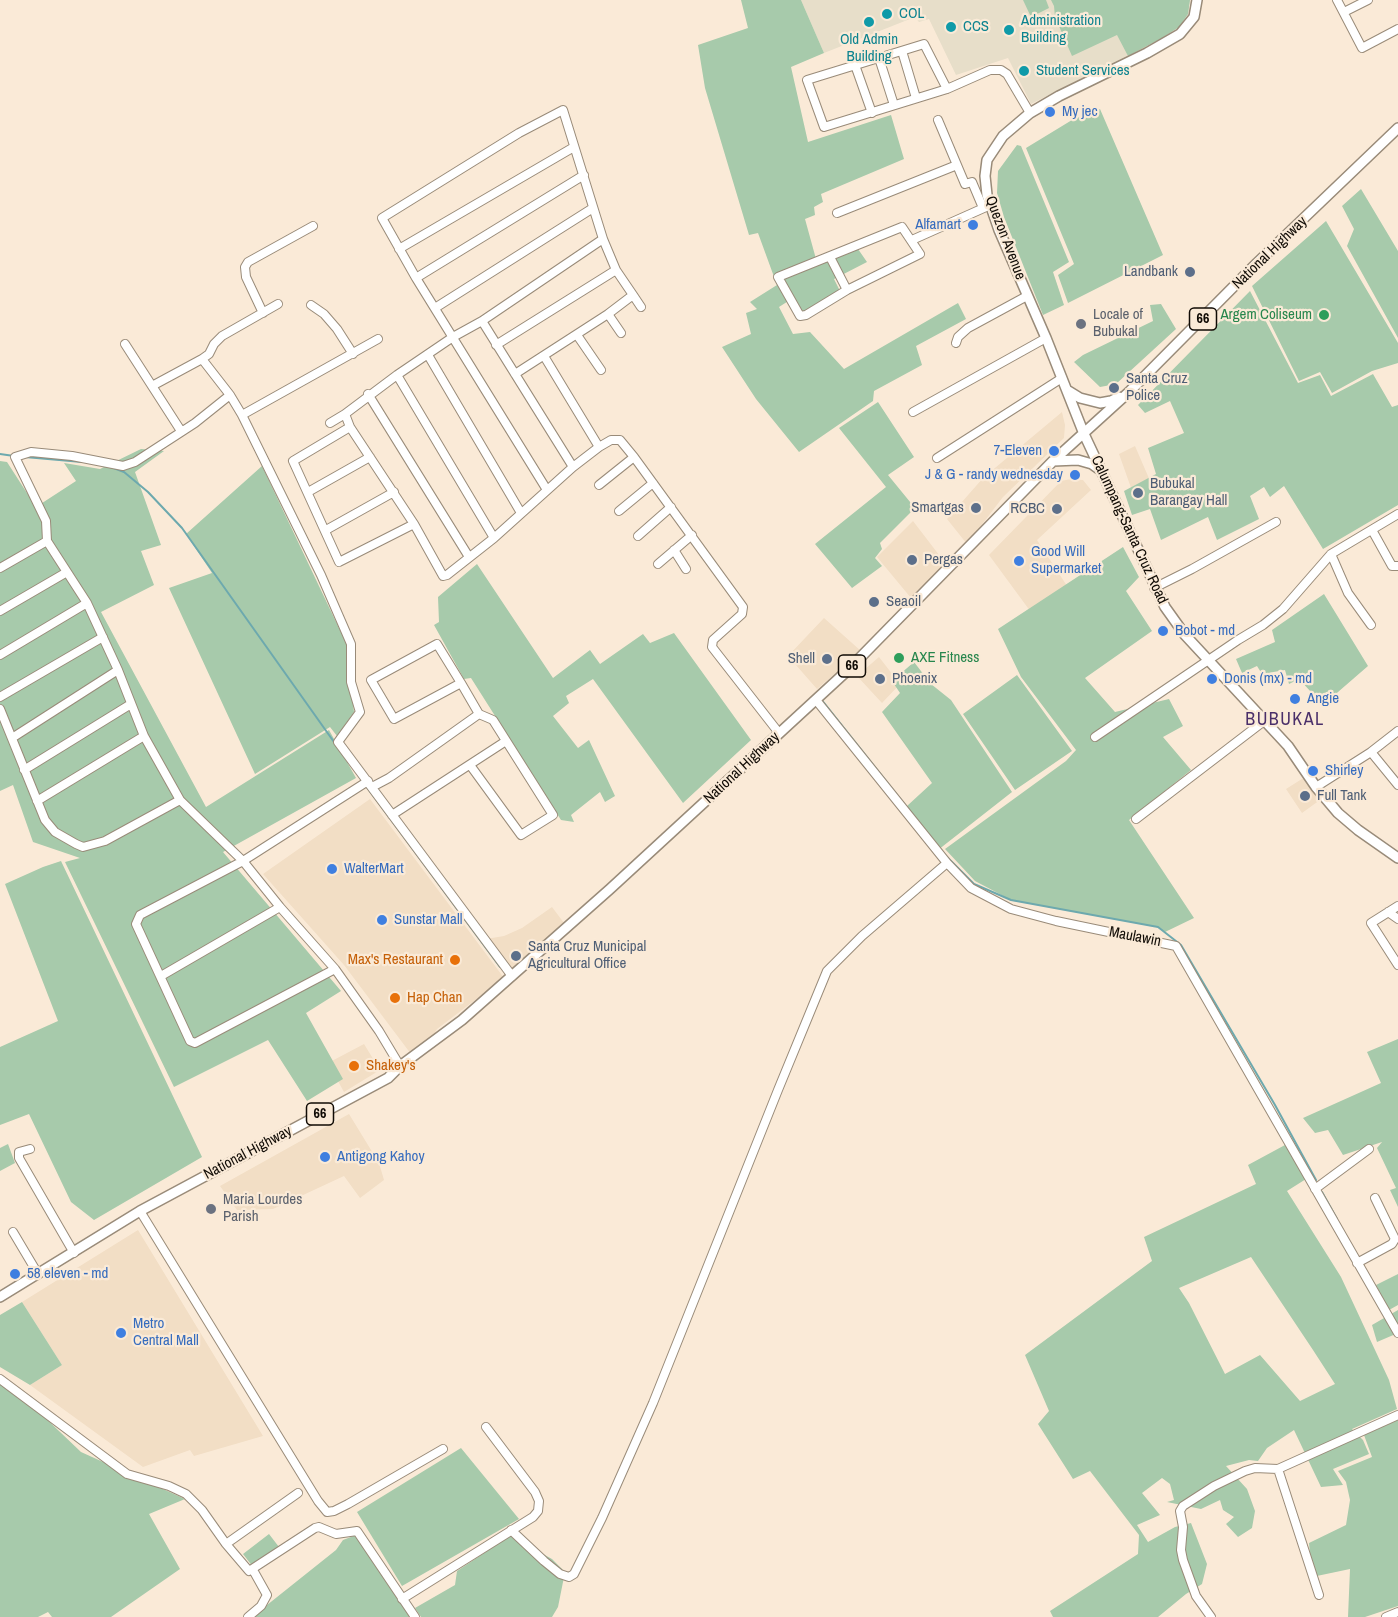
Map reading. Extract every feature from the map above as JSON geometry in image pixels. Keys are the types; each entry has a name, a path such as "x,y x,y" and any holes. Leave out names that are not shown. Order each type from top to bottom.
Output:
{"main road":[{"name":"Quezon Avenue","path":"1084,434 1046,338 986,206 985,176 990,154 1003,136 1030,113 1059,96 1169,42 1187,27 1194,17 1197,0"},
{"name":"National Highway","path":"0,1297 140,1211 388,1078 400,1066 462,1020 816,700 1053,461 1129,392 1257,263 1398,128"},
{"path":"1067,390 1080,398 1100,403 1111,401 1129,392"},
{"name":"Calumpang-Santa Cruz Road","path":"1084,434 1154,588 1175,622 1288,746 1316,787 1348,823 1398,858"},
{"path":"1053,461 1078,460 1092,464 1101,470"}],"street":[{"path":"1337,0 1362,48 1398,29"},
{"path":"1344,12 1368,0"},
{"path":"947,89 924,44 807,80 825,127 947,89 990,70 1001,70 1013,82 1030,113"},
{"path":"902,51 916,98"},
{"path":"879,58 894,105"},
{"path":"855,65 872,112"},
{"path":"547,490 416,278 382,218 519,133 563,110 603,239 616,270 641,307"},
{"path":"912,240 986,206 972,182 965,184 938,120"},
{"path":"399,249 574,147"},
{"path":"837,213 957,165"},
{"path":"416,278 584,175"},
{"path":"435,308 593,208"},
{"path":"263,312 246,277 244,267 248,262 312,226"},
{"path":"902,227 920,254 847,291 806,315 800,316 778,277 830,257 902,227"},
{"path":"330,423 396,375 453,337 482,321 603,239"},
{"path":"830,257 847,291"},
{"path":"496,345 616,270"},
{"path":"515,374 577,335 633,295"},
{"path":"956,342 968,328 1027,296"},
{"path":"152,386 202,359 209,354 214,344 222,336 278,304"},
{"path":"311,305 331,321 353,354"},
{"path":"608,314 621,333"},
{"path":"482,321 573,467"},
{"path":"577,335 601,370"},
{"path":"914,412 1046,338"},
{"path":"242,415 378,339"},
{"path":"125,344 181,431"},
{"path":"428,355 520,513"},
{"path":"543,356 599,447"},
{"path":"202,359 230,395 242,415 321,575 351,644 351,682 360,712 338,742 512,976"},
{"path":"396,375 494,538"},
{"path":"938,458 1062,378"},
{"path":"368,394 469,557"},
{"path":"230,395 212,410 135,462 123,466 72,456 31,452 15,457 46,521 47,541 87,603 118,670 144,736 180,800 243,861 335,969 379,1031 400,1066"},
{"path":"345,414 350,428 394,492 443,576 494,538 573,467 599,447 615,438 620,440 743,607 742,614 713,640 712,647 779,733"},
{"path":"350,428 293,461 339,562 414,524"},
{"path":"599,484 634,456"},
{"path":"308,492 370,457"},
{"path":"619,511 653,483"},
{"path":"326,530 394,492"},
{"path":"638,536 671,507"},
{"path":"1095,737 1263,625 1283,609 1331,554 1398,514"},
{"path":"1154,588 1276,522"},
{"path":"1372,530 1392,566 1398,566"},
{"path":"658,564 692,535"},
{"path":"0,568 47,541"},
{"path":"674,550 686,569"},
{"path":"1331,554 1348,593 1371,625"},
{"path":"0,611 67,572"},
{"path":"0,655 87,603"},
{"path":"0,697 102,637"},
{"path":"461,683 394,719 371,680 437,644 461,683 479,714 493,720 553,815 521,835 470,765"},
{"path":"12,738 118,670"},
{"name":"Maulawin","path":"816,700 947,863 971,888 1011,909 1056,921 1176,946 1398,1333"},
{"path":"24,770 131,704"},
{"path":"0,709 45,820 55,832 83,847 105,841 180,800"},
{"path":"335,969 195,1043 190,1041 136,924 140,915 243,861 370,784 389,778 479,714"},
{"path":"1136,819 1264,721"},
{"path":"1316,787 1371,752 1398,731"},
{"path":"37,801 144,736"},
{"path":"392,815 506,741"},
{"path":"1371,752 1397,784"},
{"path":"511,1530 560,1574 569,1577 574,1574 602,1518 653,1403 827,971 862,936 947,863"},
{"path":"1398,906 1371,923 1398,965"},
{"path":"161,976 280,907"},
{"path":"1388,912 1398,919"},
{"path":"30,1149 19,1152 19,1158 74,1253"},
{"path":"1315,1189 1369,1149"},
{"path":"1357,1263 1392,1244 1395,1239 1375,1198"},
{"path":"140,1211 289,1455 327,1512 348,1504 382,1482 443,1449"},
{"path":"13,1232 38,1274"},
{"path":"0,1379 127,1474 169,1485 186,1494 202,1510 249,1571 315,1528 319,1527 336,1534 354,1530 360,1533 415,1617"},
{"path":"1211,1617 1196,1596 1182,1560 1183,1527 1180,1511 1183,1506 1245,1471 1255,1468 1278,1469 1398,1415"},
{"path":"402,1599 533,1517 538,1511 539,1501 535,1492 486,1427"},
{"path":"1278,1469 1319,1595"},
{"path":"226,1544 298,1493"},
{"path":"249,1617 261,1606 267,1595 253,1570"},
{"path":"1386,1617 1398,1612"}],"shaded area":[{"path":"801,0 1190,0 1188,14 1179,27 1162,38 1031,104 1008,58 956,75 929,19 919,22 915,17 824,53"},
{"path":"1062,412 1065,425 1064,438 1003,497 967,544 947,519 983,478"},
{"path":"1135,446 1154,490 1135,499 1119,454"},
{"path":"1083,480 1091,490 1037,540 1071,592 1036,619 989,555 1061,481"},
{"name":"Pergas","path":"913,521 946,564 911,598 877,557"},
{"path":"824,618 861,651 817,689 788,656"},
{"path":"879,657 900,684 882,703 857,676"},
{"path":"1305,777 1320,800 1302,813 1286,789"},
{"name":"Sunstar Mall","path":"370,799 504,978 437,1029 429,1043 411,1054 344,965 263,874"},
{"name":"Santa Cruz Municipal Agricultural Office","path":"552,907 567,927 512,974 486,939 504,936 522,928"},
{"name":"Shakey's","path":"364,1044 380,1070 344,1092 328,1063"},
{"name":"Antigong Kahoy","path":"349,1114 379,1163 384,1180 360,1198 344,1176 273,1209 237,1210 220,1186"},
{"name":"Metro Central Mall","path":"138,1230 263,1436 194,1456 190,1450 143,1467 30,1385 62,1365 22,1302"}],"green space":[{"path":"741,0 801,0 824,53 791,67 808,142 891,115 904,159 821,194 823,202 814,207 815,215 805,219 816,259 858,249 867,262 834,279 840,291 804,313 793,298 779,307 793,334 810,332 844,369 958,303 966,319 916,346 922,365 874,391 873,401 799,452 756,399 722,347 751,334 746,313 757,309 750,302 777,285 758,233 749,235 705,88 698,45 748,28"},
{"path":"1023,0 1046,0 1049,8 1031,17"},
{"path":"1051,0 1190,0 1188,14 1179,27 1128,56 1117,35 1072,56 1055,17"},
{"path":"1100,109 1163,255 1068,303 1058,275 1074,264 1026,148 1072,120"},
{"path":"1017,145 1021,146 1069,262 1053,272 1064,305 1043,315 1004,217 997,193 998,171"},
{"path":"1361,189 1398,251 1398,338 1347,246 1354,229 1342,206"},
{"name":"Argem Coliseum","path":"1326,221 1398,343 1398,363 1372,371 1332,393 1320,372 1299,381 1252,286"},
{"path":"1250,291 1298,383 1320,375 1331,396 1373,374 1392,407 1398,405 1398,505 1323,549 1284,486 1270,497 1264,487 1250,496 1259,519 1217,540 1208,517 1161,540 1150,509 1132,515 1124,491 1156,474 1148,448 1184,433 1170,401 1145,413 1138,405"},
{"path":"1161,304 1176,329 1116,384 1100,387 1074,362 1083,355 1153,321 1150,305"},
{"path":"878,402 914,457 888,475 915,508 880,543 882,549 875,558 882,566 852,588 815,544 886,487 839,428"},
{"path":"141,449 164,451 135,472 161,545 141,551 154,585 101,612 206,807 329,730 356,778 223,852 341,991 306,1013 343,1079 307,1101 268,1040 174,1087 65,862 80,858 33,842 13,785 0,791 0,461 7,462 36,507 76,481 64,463 100,469"},
{"path":"262,466 347,645 354,712 337,736 330,727 255,774 169,588 212,573 186,534"},
{"path":"1123,547 1139,577 1126,591 1152,631 1085,678 1115,712 1169,699 1183,726 1163,737 1191,770 1129,820 1194,918 1165,932 1158,927 1011,900 975,881 945,849 1066,761 1076,750 1021,677 998,629"},
{"path":"477,564 553,678 590,650 600,664 643,634 650,643 674,633 751,740 683,803 593,679 566,696 569,703 553,716 578,748 589,740 615,796 605,802 600,792 571,815 574,822 561,820 471,678 464,679 434,625 439,622 438,597"},
{"path":"1324,594 1368,666 1323,705 1299,679 1289,684 1285,670 1262,674 1257,666 1242,673 1236,659 1275,642 1272,630"},
{"path":"914,662 931,684 951,700 1012,792 938,850 907,806 932,783 882,712 900,693 892,681"},
{"path":"1017,675 1072,751 1015,790 963,714"},
{"path":"61,861 202,1157 94,1220 71,1202 29,1114 0,1125 0,1047 58,1021 5,884"},
{"path":"1398,1039 1398,1207 1390,1190 1396,1188 1377,1148 1382,1142 1343,1155 1328,1130 1315,1133 1303,1118 1381,1083 1367,1052"},
{"path":"8,1144 15,1163 0,1171 0,1148"},
{"path":"1285,1145 1306,1179 1287,1191 1341,1277 1389,1380 1397,1409 1352,1429 1363,1440 1369,1454 1333,1469 1343,1485 1321,1487 1294,1430 1267,1448 1258,1461 1249,1460 1226,1466 1247,1489 1255,1511 1252,1528 1238,1537 1226,1524 1234,1517 1223,1510 1220,1500 1201,1509 1167,1502 1174,1500 1170,1484 1162,1478 1142,1493 1160,1515 1137,1525 1148,1542 1175,1527 1191,1523 1207,1564 1202,1584 1158,1617 1053,1617 1050,1611 1138,1554 1139,1535 1090,1471 1073,1479 1038,1424 1049,1411 1025,1355 1152,1261 1144,1237 1256,1184 1248,1165","holes":["1251,1257 1335,1384 1300,1401 1260,1355 1225,1374 1179,1288"]},
{"path":"1398,1274 1398,1305 1389,1310 1376,1285"},
{"path":"22,1302 62,1365 30,1385 0,1367 0,1315"},
{"path":"1398,1310 1398,1333 1377,1342 1372,1325"},
{"path":"0,1380 16,1390 81,1452 185,1499 149,1514 180,1569 111,1617 52,1617 48,1612 38,1617 0,1617"},
{"path":"1398,1420 1398,1606 1365,1617 1348,1617 1350,1569 1312,1577 1309,1543 1346,1525 1350,1500 1346,1482 1338,1471 1372,1457 1364,1435"},
{"path":"461,1448 519,1519 402,1586 357,1512"},
{"path":"269,1534 279,1547 253,1567 243,1554"},
{"path":"356,1535 412,1617 252,1617 336,1550 343,1540"},
{"path":"510,1536 552,1559 565,1572 558,1607 552,1617 421,1617 415,1608 455,1585 457,1571"}],"waterway":[{"path":"0,454 14,456"},
{"path":"25,457 82,462"},
{"path":"111,467 124,472 148,492 182,528 334,742"},
{"path":"821,699 944,854 974,884 1011,900 1158,927 1181,945 1275,1105 1316,1180"},
{"path":"366,786 500,967"},
{"path":"1322,1192 1337,1219"}],"place":[{"name":"COL","path":"887,14"},
{"name":"Old Admin Building","path":"869,22"},
{"name":"CCS","path":"951,27"},
{"name":"Administration Building","path":"1009,30"},
{"name":"Student Services","path":"1024,71"},
{"name":"My jec","path":"1050,112"},
{"name":"Alfamart","path":"973,225"},
{"name":"Landbank","path":"1190,272"},
{"name":"Argem Coliseum","path":"1324,315"},
{"name":"Locale of Bubukal","path":"1081,324"},
{"name":"Santa Cruz Police","path":"1114,388"},
{"name":"7-Eleven","path":"1054,451"},
{"name":"J & G - randy wednesday","path":"1075,475"},
{"name":"Bubukal Barangay Hall","path":"1138,493"},
{"name":"Smartgas","path":"976,508"},
{"name":"RCBC","path":"1057,509"},
{"name":"Pergas","path":"912,560"},
{"name":"Good Will Supermarket","path":"1019,561"},
{"name":"Seaoil","path":"874,602"},
{"name":"Bobot - md","path":"1163,631"},
{"name":"AXE Fitness","path":"899,658"},
{"name":"Shell","path":"827,659"},
{"name":"Phoenix","path":"880,679"},
{"name":"Donis (mx) - md","path":"1212,679"},
{"name":"Angie","path":"1295,699"},
{"name":"Shirley","path":"1313,771"},
{"name":"Full Tank","path":"1305,796"},
{"name":"WalterMart","path":"332,869"},
{"name":"Sunstar Mall","path":"382,920"},
{"name":"Santa Cruz Municipal Agricultural Office","path":"516,956"},
{"name":"Max's Restaurant","path":"455,960"},
{"name":"Hap Chan","path":"395,998"},
{"name":"Shakey's","path":"354,1066"},
{"name":"Antigong Kahoy","path":"325,1157"},
{"name":"Maria Lourdes Parish","path":"211,1209"},
{"name":"58 eleven - md","path":"15,1274"},
{"name":"Metro Central Mall","path":"121,1333"}],"district":[{"name":"BUBUKAL","path":"1285,720"}]}
